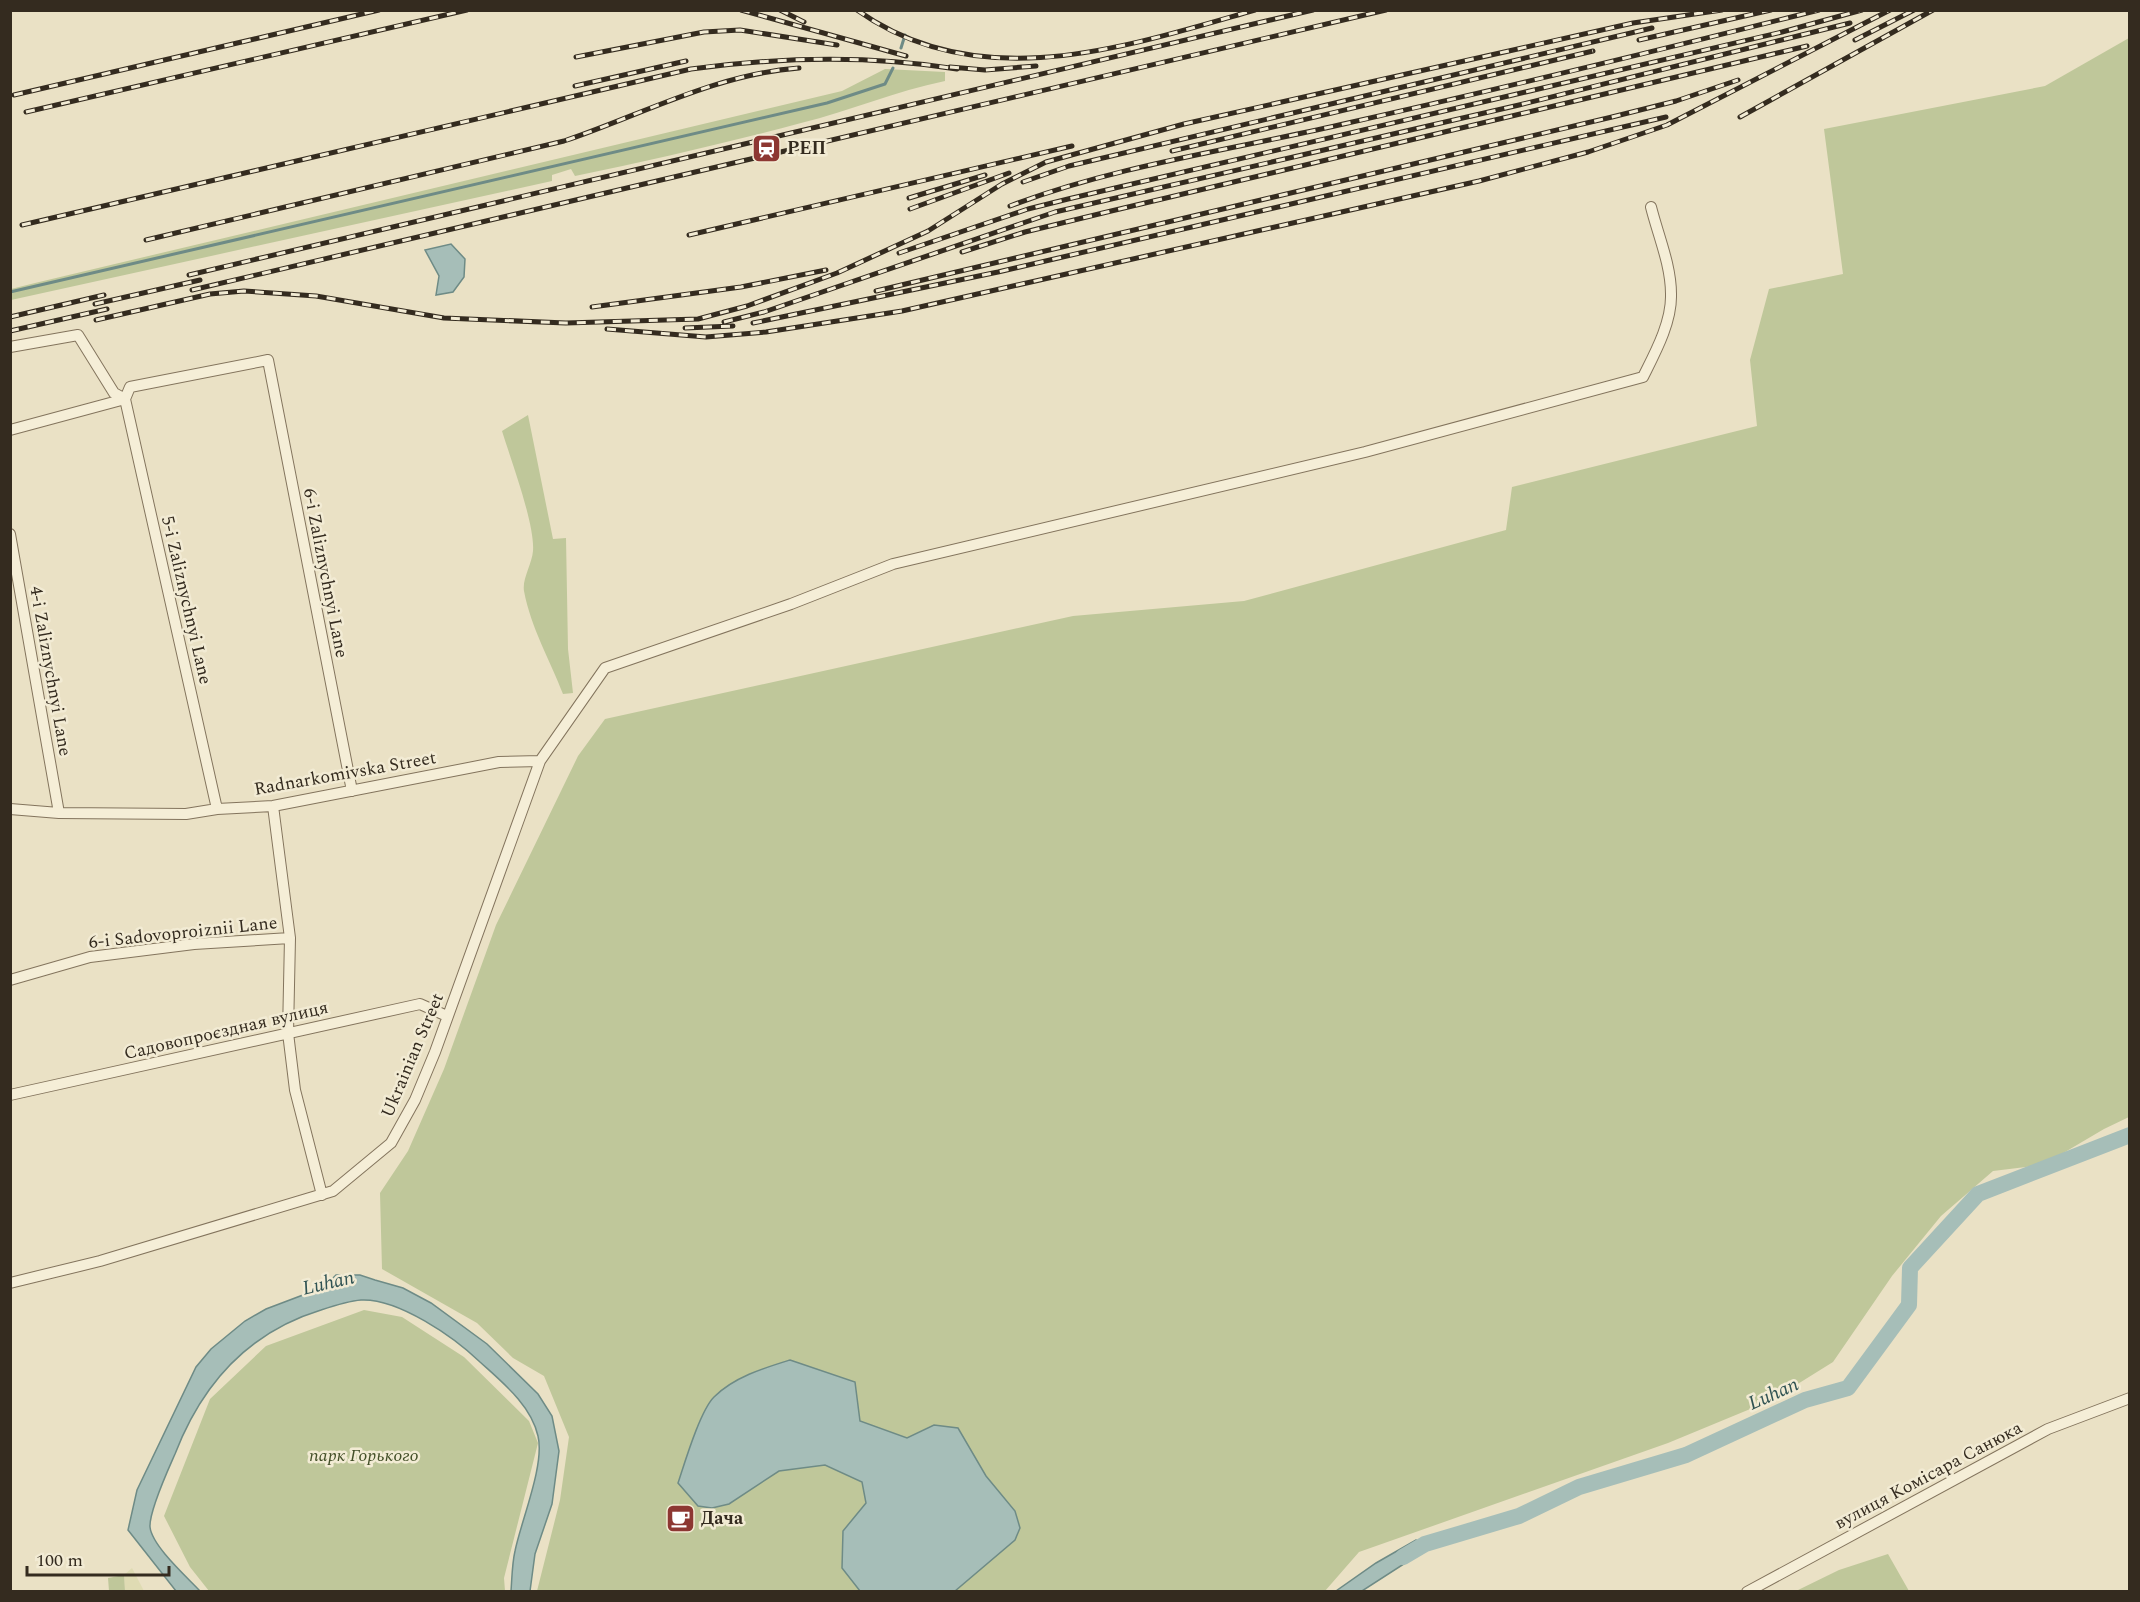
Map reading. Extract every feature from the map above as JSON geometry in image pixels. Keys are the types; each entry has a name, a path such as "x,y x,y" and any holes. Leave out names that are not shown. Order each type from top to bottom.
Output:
{"street":[{"name":"Ukrainian Street","path":"10,1283 100,1261 333,1191 391,1143 415,1100 540,761 604,668 791,604 893,564 1365,452 1643,377 1664,329 1672,296 1670,277 1651,207"},
{"path":"10,347 78,335 114,393 125,399"},
{"name":"6-i Zaliznychnyi Lane","path":"125,399 129,387 268,360 352,791"},
{"path":"10,430 125,399"},
{"name":"5-i Zaliznychnyi Lane","path":"125,399 217,809"},
{"name":"4-i Zaliznychnyi Lane","path":"10,534 59,813"},
{"name":"Radnarkomivska Street","path":"10,809 59,813 186,814 217,809 273,806 499,762 540,761"},
{"path":"273,806 290,938 288,1033 295,1090 322,1195"},
{"name":"6-i Sadovoproiznii Lane","path":"10,980 90,957 194,944 290,938"},
{"name":"Садовопроєздная вулиця","path":"10,1095 420,1004 447,1016"},
{"name":"вулиця Комісара Санюка","path":"1747,1592 2048,1429 2130,1398"}],"shaded area":[{"path":"132,1568 144,1591 125,1591 124,1575"}],"green space":[{"path":"2129,38 2129,1117 2043,1165 1993,1171 1941,1216 1892,1276 1833,1362 1772,1400 1668,1443 1359,1552 1325,1591 537,1591 560,1500 569,1437 544,1376 513,1358 477,1323 382,1269 380,1193 408,1151 444,1069 496,925 578,756 605,719 1073,616 1244,601 1506,530 1512,487 1757,426 1750,360 1769,289 1843,274 1824,129 2045,86"},
{"path":"885,69 945,72 945,81 819,118 688,151 575,176 571,169 552,175 552,181 11,300 11,289 842,91"},
{"path":"528,415 553,539 566,538 568,649 573,693 563,694 536,631 524,591 524,582 533,551 533,539 522,492 502,431"},
{"name":"парк Горького","path":"364,1310 402,1317 464,1357 529,1421 538,1443 504,1578 505,1591 209,1591 190,1567 164,1516 210,1399 266,1346"},
{"path":"1888,1554 1909,1591 1796,1591 1839,1570"},
{"path":"124,1575 125,1591 109,1591 108,1578"}],"water":[{"path":"451,244 465,259 464,277 453,292 436,295 439,276 425,250"},
{"path":"336,1275 360,1275 403,1288 431,1303 487,1344 538,1394 552,1416 559,1451 552,1504 535,1554 530,1591 511,1591 515,1551 538,1462 538,1436 529,1414 506,1386 456,1341 408,1312 376,1301 351,1301 336,1305 295,1320 272,1332 231,1364 199,1405 164,1480 152,1511 150,1527 152,1535 163,1552 200,1591 176,1591 128,1530 137,1490 196,1367 211,1349 245,1321 266,1309 324,1287"},
{"path":"790,1360 855,1382 860,1421 907,1438 934,1425 958,1428 986,1476 1015,1511 1020,1528 1015,1540 955,1591 860,1591 842,1568 843,1531 866,1503 862,1482 825,1465 779,1471 729,1504 712,1508 698,1506 678,1483 703,1413 714,1397 731,1384 760,1370"},
{"path":"1416,1540 1424,1551 1362,1591 1336,1591 1376,1563"}],"waterway":[{"path":"901,48 905,35"},
{"path":"10,292 827,103 885,84 893,68"},
{"name":"Luhan","path":"1403,1557 1425,1544 1519,1516 1579,1487 1686,1455 1805,1400 1848,1388 1909,1305 1910,1268 1978,1194 2130,1135"}],"railway":[{"path":"14,95 379,10"},
{"path":"26,112 467,10"},
{"path":"741,10 906,56"},
{"path":"780,10 804,22"},
{"path":"857,10 904,36 952,52 1002,58 1053,56 1104,49 1155,38 1255,10"},
{"path":"189,275 1313,10"},
{"path":"192,290 1386,10"},
{"path":"96,320 210,294 244,291 316,296 444,318 566,323 698,319 747,306 837,273 928,231 1002,184 1046,162 1184,124 1633,23 1722,10"},
{"path":"1639,40 1771,10"},
{"path":"1010,206 1132,169 1460,97 1819,10"},
{"path":"899,253 1028,209 1782,32 1862,10"},
{"path":"607,329 706,337 766,332 902,311 1479,181 1588,152 1667,125 1890,10"},
{"path":"1855,40 1914,10"},
{"path":"1740,117 1933,10"},
{"path":"724,322 764,312 1055,212 1519,105 1850,23"},
{"path":"1023,182 1069,166 1652,28"},
{"path":"576,57 704,32 740,30 837,45"},
{"path":"962,252 1025,232 1107,212 1807,46"},
{"path":"1172,151 1593,51"},
{"path":"22,225 691,69 758,62 824,59 891,61 957,69"},
{"path":"575,86 686,61"},
{"path":"950,67 985,70 1036,66"},
{"path":"146,240 564,141 708,87 738,78 799,68"},
{"path":"876,291 1612,117 1676,101 1738,80"},
{"path":"753,323 998,272 1666,117"},
{"path":"689,235 1072,146"},
{"path":"910,209 1009,173"},
{"path":"909,198 985,175"},
{"path":"592,307 741,287 826,270"},
{"path":"95,304 200,280"},
{"path":"10,317 104,295"},
{"path":"10,331 107,309"},
{"path":"685,328 733,326"}],"place":[{"name":"РЕП","path":"766,148"},
{"name":"Дача","path":"680,1518"}]}
